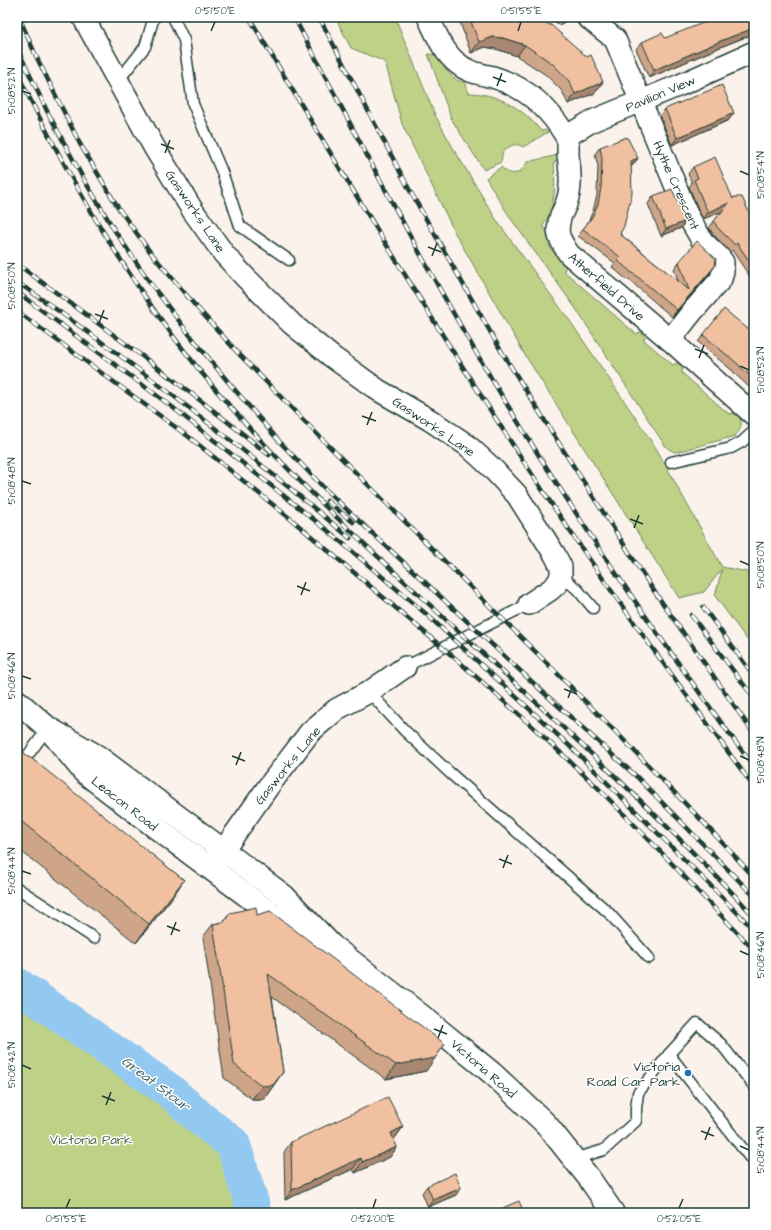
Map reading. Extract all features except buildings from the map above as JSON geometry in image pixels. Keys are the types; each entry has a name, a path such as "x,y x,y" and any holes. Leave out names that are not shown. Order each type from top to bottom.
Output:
{"street":[{"name":"Gasworks Lane","path":"82,17 154,147 193,211 229,259 258,291 292,324 331,356 378,390 430,420 467,445 492,468 517,495 561,567 561,576 557,584 530,604"},
{"path":"428,17 446,53 457,64 470,72 508,82 523,90 539,102 567,136"},
{"name":"Hythe Crescent","path":"587,17 614,39 694,228 703,242 719,256 723,262 721,279 670,340"},
{"name":"Pavilion View","path":"567,136 592,121 680,85 754,52"},
{"name":"Atherfield Drive","path":"567,136 570,186 568,200 561,214 558,229 559,238 569,254 670,340 754,415"},
{"name":"Gasworks Lane","path":"211,869 268,788 310,732 337,708 369,692 405,667"},
{"name":"Leacon Road","path":"17,701 48,728 84,772 211,869"},
{"name":"Leacon Road","path":"48,728 97,756 223,851"},
{"name":"Victoria Road","path":"223,851 284,896 332,946 428,1020 493,1074 546,1124 589,1178 613,1213"},
{"name":"Victoria Road","path":"211,869 273,915 332,946"}],"lane":[{"path":"118,82 145,47 154,17"},
{"path":"173,17 184,40 193,104 222,172 240,226 289,260"},
{"path":"671,462 731,448 742,442 754,431"},
{"path":"561,576 577,589 594,608"},
{"name":"Gasworks Lane","path":"405,667 530,604"},
{"path":"369,692 405,731 445,768 608,912 649,958"},
{"path":"17,770 48,728"},
{"path":"17,888 94,938"},
{"path":"574,1159 604,1150 636,1121 638,1094 669,1054 697,1022 721,1044 754,1086"},
{"path":"669,1054 754,1163"}],"green space":[{"path":"335,17 395,17 435,115 497,221 570,321 656,448 722,567 753,573 754,649 715,596 722,569 704,592 679,598 525,355 455,233 402,124 385,62 351,48"},
{"path":"428,54 439,55 443,65 452,77 466,83 468,93 489,96 509,103 526,115 541,131 546,130 548,132 523,147 513,145 503,151 501,162 484,170 451,118"},
{"path":"558,155 559,161 554,162 555,182 553,202 543,227 549,232 548,238 550,248 566,265 564,271 636,334 640,332 644,334 644,340 673,365 677,363 682,364 682,373 729,414 736,413 739,416 741,427 735,436 681,451 674,452 666,447 574,306 511,219 486,178 501,167 509,173 516,173 525,166 527,162"},
{"name":"Victoria Park","path":"17,998 91,1048 201,1128 222,1147 232,1165 244,1213 17,1213"}],"waterway":[{"name":"Great Stour","path":"17,985 170,1091 200,1118 233,1144 254,1213"}],"railway":[{"path":"19,17 36,56 80,144 119,209 151,253 193,303 238,353 316,433 616,732 754,877"},
{"path":"249,17 395,259 508,438 623,607 754,787"},
{"path":"294,17 423,259 505,401 564,495 625,587 754,767"},
{"path":"319,17 409,189 500,349 652,588 754,734"},
{"path":"17,48 47,111 83,178 115,231 151,284 189,334 279,441 327,491 543,692 637,777 754,896"},
{"path":"17,73 57,151 124,265 148,302 174,337 230,407 324,505 645,805 754,916"},
{"path":"17,264 176,381 269,455"},
{"path":"17,282 145,374 269,471 350,538"},
{"path":"17,292 171,406 327,530 425,613 575,751 754,930"},
{"path":"17,311 189,437 292,520 456,659 532,726 596,786 754,950"},
{"path":"327,501 353,522"},
{"path":"703,607 754,676"},
{"path":"691,615 754,698"}],"place":[{"name":"Victoria Road Car Park","path":"688,1073"}]}
